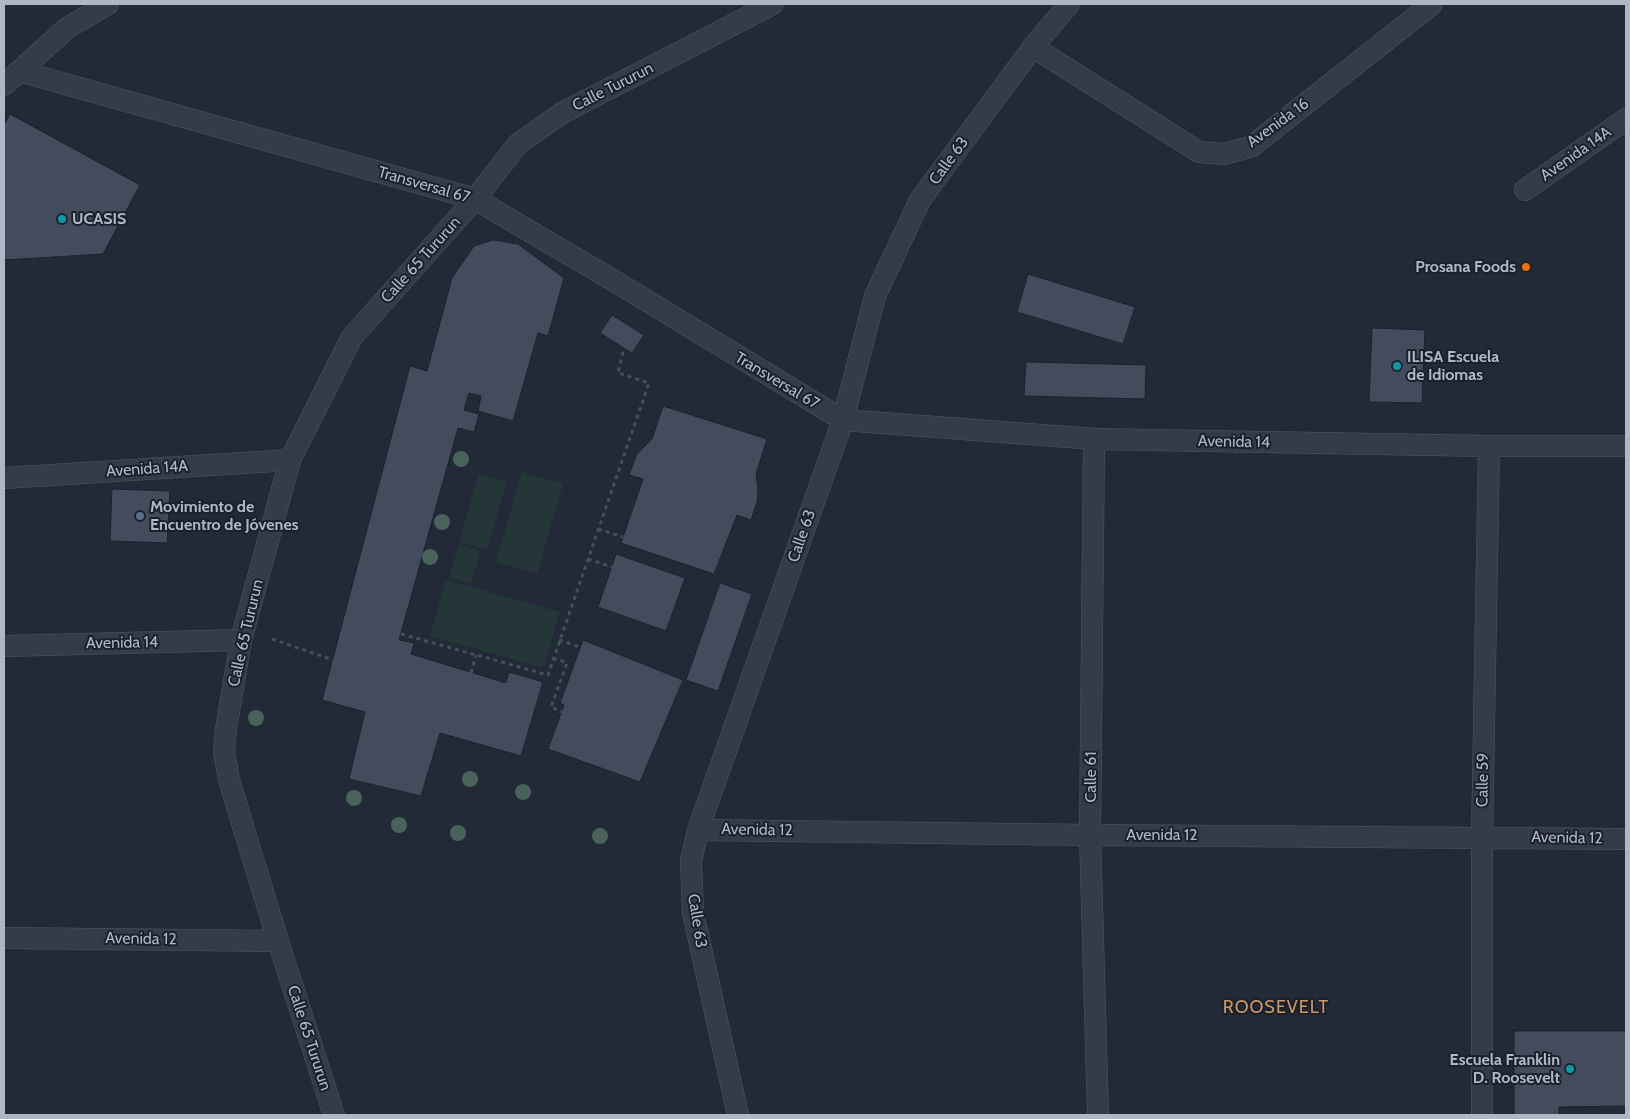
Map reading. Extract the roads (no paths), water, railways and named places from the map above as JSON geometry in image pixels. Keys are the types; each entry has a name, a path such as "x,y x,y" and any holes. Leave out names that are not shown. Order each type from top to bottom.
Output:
{"street":[{"path":"11,78 67,28 108,4"},
{"name":"Calle Tururun","path":"475,199 518,144 562,113 773,4"},
{"name":"Calle 63","path":"738,1115 693,913 691,861 698,830 843,420 875,296 920,200 1033,47 1069,4"},
{"name":"Avenida 16","path":"1033,47 1199,152 1224,154 1252,146 1432,4"},
{"name":"Transversal 67","path":"11,78 475,199 843,420"},
{"name":"Avenida 14A","path":"1525,190 1626,119"},
{"name":"Calle 65 Tururun","path":"334,1115 229,780 224,751 226,729 241,640 290,460 352,337 475,199"},
{"name":"Avenida 14","path":"843,420 1094,439 1489,446 1626,446"},
{"name":"Calle 61","path":"1094,439 1090,835 1098,1115"},
{"name":"Calle 59","path":"1482,1115 1482,837 1489,446"},
{"name":"Avenida 14A","path":"4,478 290,460"},
{"name":"Avenida 14","path":"4,646 241,640"},
{"name":"Avenida 12","path":"698,830 1626,839"},
{"name":"Avenida 12","path":"4,938 278,941"}],"place":[{"name":"UCASIS","path":"62,219"},
{"name":"Prosana Foods","path":"1526,267"},
{"name":"ILISA Escuela de Idiomas","path":"1397,366"},
{"name":"Movimiento de Encuentro de Jóvenes","path":"140,516"},
{"name":"Escuela Franklin D. Roosevelt","path":"1570,1069"}],"district":[{"name":"ROOSEVELT","path":"1276,1008"}]}
